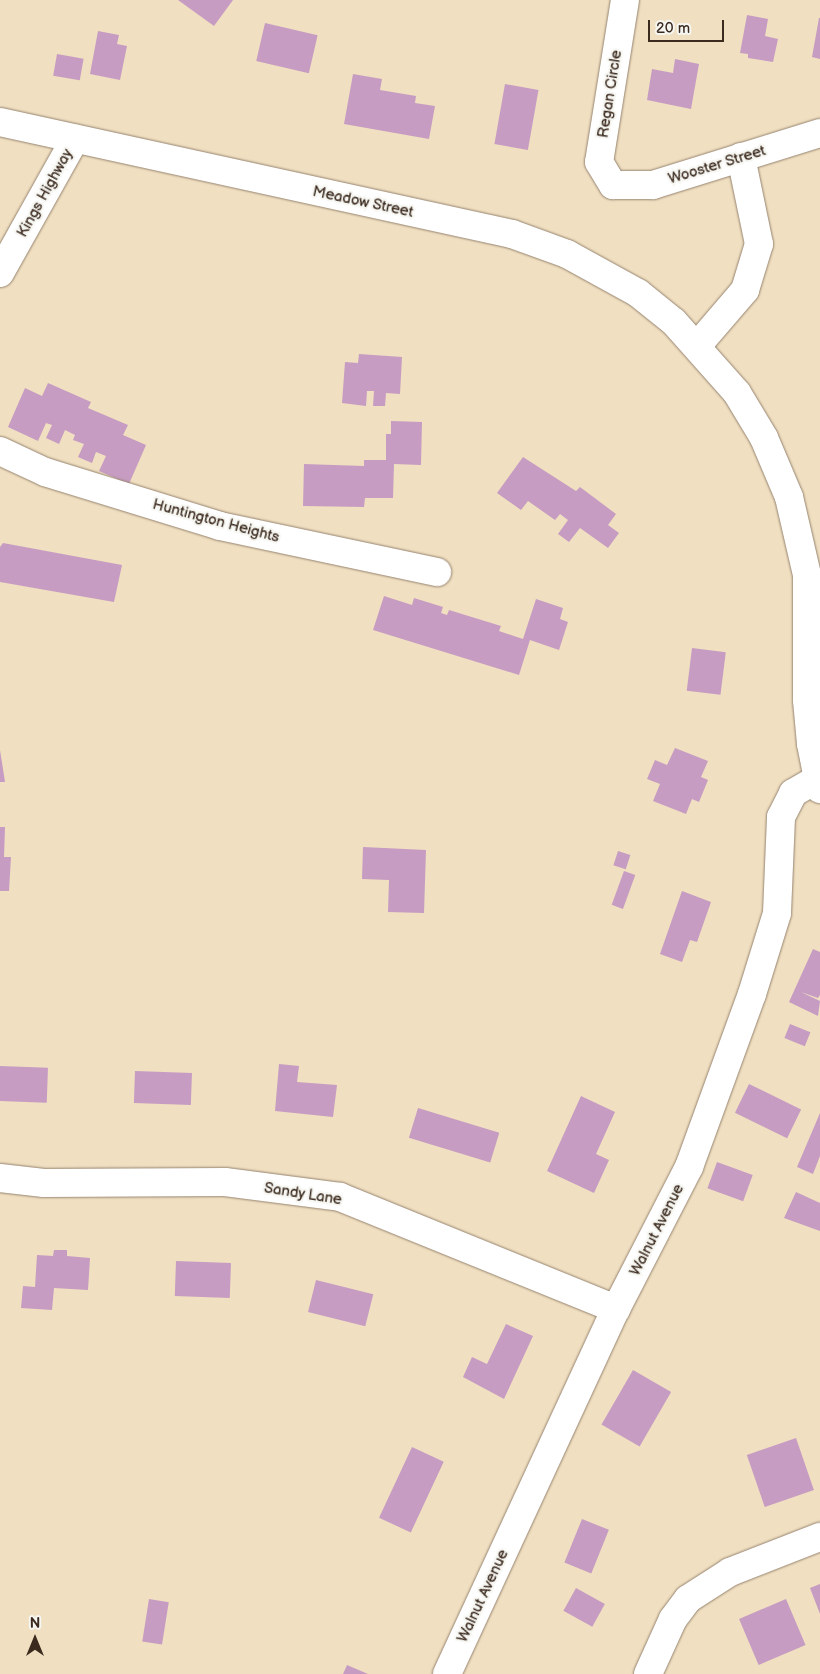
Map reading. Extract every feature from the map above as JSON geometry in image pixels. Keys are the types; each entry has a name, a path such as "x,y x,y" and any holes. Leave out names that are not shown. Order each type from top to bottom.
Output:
{"street":[{"name":"Regan Circle","path":"613,185 599,162 625,0"},
{"name":"Meadow Street","path":"0,122 512,234 567,254 638,293 697,346 737,393 779,469 790,497 807,574 807,700 818,784"},
{"name":"Wooster Street","path":"613,185 654,185 820,133"},
{"name":"Kings Highway","path":"0,273 75,138"},
{"path":"697,346 745,290 759,244 741,157"},
{"name":"Huntington Heights","path":"0,451 45,472 220,526 437,572"},
{"name":"Walnut Avenue","path":"447,1674 616,1309 690,1167 752,994 777,913 781,817 793,793 818,784"},
{"name":"Sandy Lane","path":"0,1178 44,1183 225,1182 340,1197 616,1309"},
{"path":"648,1674 673,1619 688,1599 730,1572 820,1537"}],"building":[{"path":"178,0 233,0 214,26"},
{"path":"747,15 768,19 765,36 778,39 773,62 748,58 748,54 740,53"},
{"path":"820,18 820,59 812,57"},
{"path":"265,23 318,35 309,73 256,61"},
{"path":"98,31 119,35 117,44 127,46 120,80 90,74"},
{"path":"57,54 84,59 80,80 53,76"},
{"path":"675,59 699,64 691,109 647,100 652,69 673,73"},
{"path":"353,74 382,79 380,90 416,96 415,103 435,106 429,139 344,124"},
{"path":"505,84 538,90 528,150 494,144"},
{"path":"359,354 402,357 400,394 386,393 385,406 373,406 374,391 367,391 366,406 342,403 345,362 358,363"},
{"path":"48,383 91,402 88,408 128,425 123,435 146,445 129,484 99,471 106,456 96,452 92,463 78,457 84,444 73,440 75,435 65,430 59,444 46,438 52,425 46,423 38,441 8,427 25,388 42,396"},
{"path":"391,421 422,422 421,465 394,464 393,498 365,498 364,507 303,506 304,464 364,466 364,460 386,460 386,434 391,434"},
{"path":"523,457 576,491 580,487 616,514 608,525 619,533 608,548 580,528 569,542 558,534 568,520 560,514 555,520 528,501 521,510 497,493"},
{"path":"3,543 122,565 114,602 0,582 0,547"},
{"path":"384,596 412,605 414,598 443,607 441,613 447,615 449,610 501,626 499,631 523,639 536,599 563,608 560,619 568,622 559,650 530,640 519,675 373,630"},
{"path":"692,648 726,652 721,695 687,691"},
{"path":"675,748 708,761 701,777 708,780 699,802 692,799 686,814 653,801 660,784 647,779 655,760 667,765"},
{"path":"0,750 5,782 0,782"},
{"path":"0,827 5,827 4,857 11,857 9,891 0,891"},
{"path":"363,847 426,850 424,913 388,912 389,880 362,879"},
{"path":"618,851 630,855 626,869 613,865"},
{"path":"624,871 635,875 623,909 612,905"},
{"path":"682,891 711,902 697,942 690,940 682,962 660,954"},
{"path":"813,949 820,952 820,995 818,998 801,992 820,1001 818,1016 789,1002"},
{"path":"790,1024 810,1032 805,1046 784,1038"},
{"path":"279,1064 299,1066 297,1082 337,1085 333,1117 275,1111"},
{"path":"0,1066 48,1068 47,1103 0,1101"},
{"path":"135,1071 192,1073 191,1105 134,1103"},
{"path":"749,1084 801,1109 787,1138 735,1113"},
{"path":"581,1096 615,1112 596,1154 609,1160 594,1193 547,1171"},
{"path":"418,1108 499,1133 490,1162 409,1138"},
{"path":"820,1113 820,1156 813,1174 797,1167"},
{"path":"717,1162 753,1175 743,1201 707,1188"},
{"path":"796,1192 820,1203 820,1231 784,1218"},
{"path":"54,1250 67,1250 67,1256 90,1258 88,1290 54,1288 52,1310 21,1308 23,1286 35,1287 37,1255 53,1256"},
{"path":"176,1261 231,1263 230,1298 175,1296"},
{"path":"316,1280 373,1294 365,1326 308,1312"},
{"path":"506,1324 533,1336 504,1399 463,1377 472,1357 487,1364"},
{"path":"633,1370 671,1392 640,1447 602,1425"},
{"path":"796,1438 814,1490 765,1507 747,1455"},
{"path":"412,1447 444,1462 411,1532 379,1518"},
{"path":"582,1519 609,1530 591,1573 564,1563"},
{"path":"820,1584 820,1614 810,1588"},
{"path":"576,1588 605,1604 592,1627 563,1611"},
{"path":"149,1599 169,1602 162,1645 142,1641"},
{"path":"786,1599 806,1645 759,1665 739,1619"},
{"path":"347,1665 368,1674 343,1674"}]}
